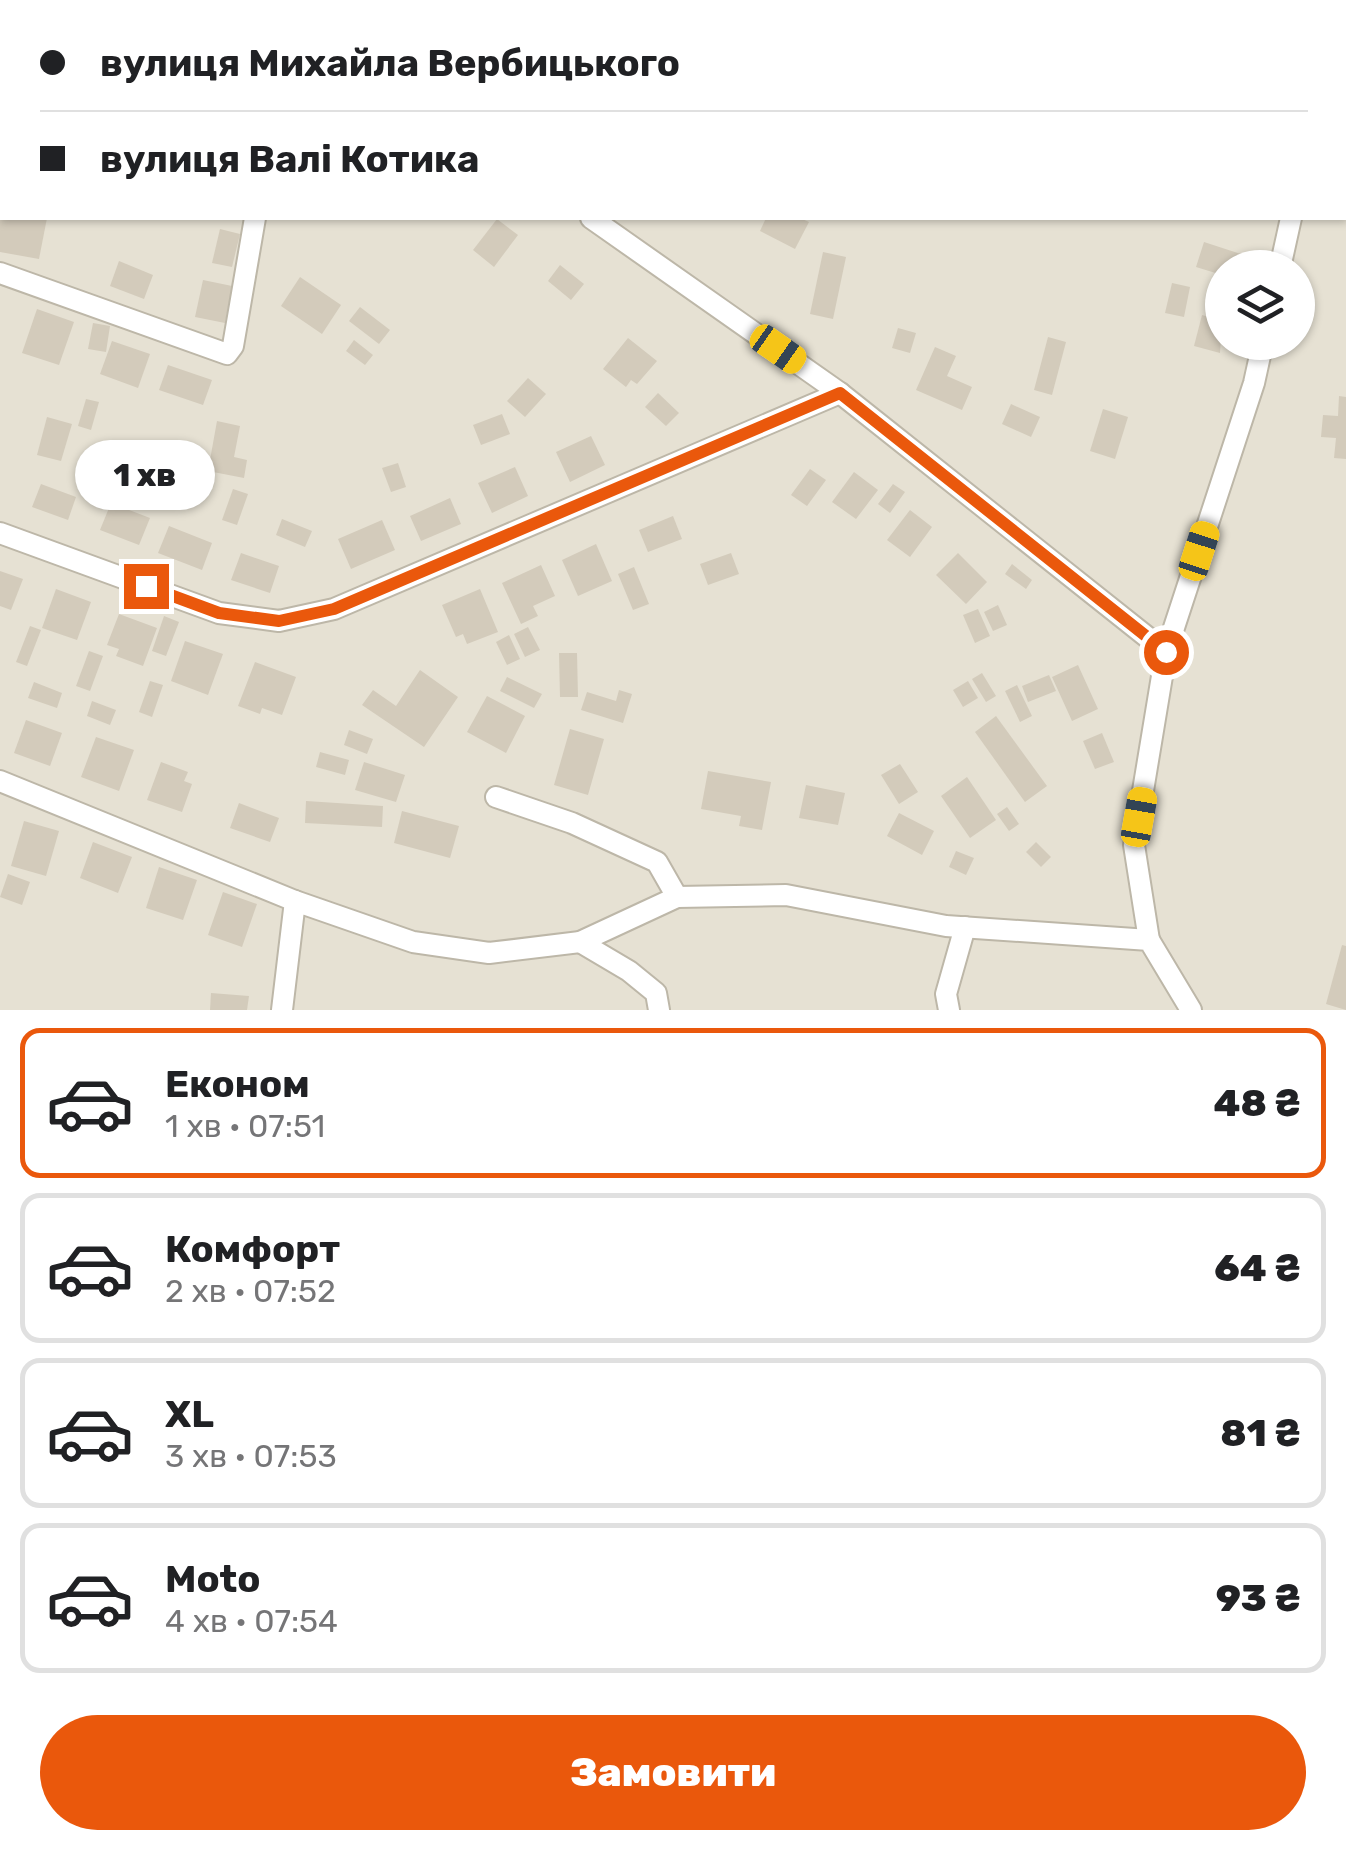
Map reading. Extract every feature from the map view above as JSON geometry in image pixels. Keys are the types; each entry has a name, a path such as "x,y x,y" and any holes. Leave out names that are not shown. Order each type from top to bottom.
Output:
{"street":[{"path":"0,273 227,354 233,346 256,220"},
{"path":"595,220 840,393 1166,652"},
{"path":"1284,250 1291,220"},
{"path":"1191,1010 1150,940 1134,845 1166,652 1259,360"},
{"path":"0,532 219,613 279,621 334,609 840,393"},
{"path":"0,782 295,901 413,942 489,953 580,942 677,897 786,895 965,927 1150,940"},
{"path":"496,797 572,823 657,862 677,897"},
{"path":"282,1010 295,901"},
{"path":"949,1010 946,994 965,927"},
{"path":"580,942 656,993 659,1010"}],"shaded area":[{"path":"0,220 1346,220 1346,1010 0,1010"}],"building":[{"path":"0,220 47,220 39,259 0,252"},
{"path":"496,220 518,235 494,267 473,250"},
{"path":"765,220 809,222 795,249 760,231"},
{"path":"220,229 240,234 232,267 212,263"},
{"path":"1204,242 1229,250 1205,250 1205,270 1196,267"},
{"path":"823,252 846,257 833,319 810,314"},
{"path":"119,261 153,275 144,299 110,286"},
{"path":"560,265 584,284 571,300 548,281"},
{"path":"300,277 341,305 322,334 281,306"},
{"path":"203,280 232,286 225,323 195,317"},
{"path":"1172,283 1190,287 1184,317 1165,313"},
{"path":"360,307 390,330 379,344 349,321"},
{"path":"37,309 74,322 59,365 22,353"},
{"path":"1202,315 1205,316 1205,349 1194,346"},
{"path":"93,323 110,326 106,352 88,349"},
{"path":"898,328 916,333 910,353 892,348"},
{"path":"1048,337 1066,342 1052,395 1034,390"},
{"path":"628,338 657,361 637,384 631,380 626,387 603,369"},
{"path":"354,340 373,355 365,365 346,351"},
{"path":"112,341 150,354 138,388 100,374"},
{"path":"935,347 956,356 947,376 972,387 962,410 916,390"},
{"path":"168,365 212,380 203,405 159,390"},
{"path":"528,378 546,394 525,417 507,401"},
{"path":"658,393 679,413 666,426 645,407"},
{"path":"1339,396 1346,397 1346,459 1334,458 1336,438 1321,437 1323,415 1338,416"},
{"path":"86,399 99,402 91,430 78,426"},
{"path":"1011,404 1040,417 1031,437 1002,424"},
{"path":"1103,409 1128,417 1115,459 1090,451"},
{"path":"502,414 510,434 481,445 473,425"},
{"path":"47,417 72,424 61,461 37,455"},
{"path":"217,421 240,426 234,457 247,460 244,478 208,471"},
{"path":"591,436 605,465 570,482 556,452"},
{"path":"118,446 134,451 124,480 108,474"},
{"path":"398,463 406,487 391,492 382,468"},
{"path":"515,467 528,496 492,513 478,483"},
{"path":"810,469 826,480 807,506 791,495"},
{"path":"854,472 878,490 856,519 832,502"},
{"path":"41,484 76,497 68,520 32,507"},
{"path":"893,484 905,492 890,513 878,504"},
{"path":"233,489 248,494 237,525 222,520"},
{"path":"450,498 461,524 421,541 410,516"},
{"path":"111,503 150,518 139,545 100,530"},
{"path":"910,510 932,527 910,557 887,540"},
{"path":"673,516 682,539 648,552 639,530"},
{"path":"282,519 312,531 305,547 276,535"},
{"path":"382,520 395,550 351,569 338,539"},
{"path":"169,526 212,543 202,570 158,553"},
{"path":"596,544 612,581 578,596 562,560"},
{"path":"241,553 279,566 270,593 231,580"},
{"path":"731,553 739,574 708,585 700,564"},
{"path":"958,553 987,582 966,604 936,575"},
{"path":"1012,564 1032,580 1026,589 1005,574"},
{"path":"541,565 555,596 533,606 538,616 521,624 502,583"},
{"path":"634,567 649,604 633,610 618,574"},
{"path":"0,571 23,579 11,610 0,606"},
{"path":"56,589 91,602 77,640 42,628"},
{"path":"480,589 498,632 467,644 463,634 456,637 442,605"},
{"path":"998,605 1007,625 993,631 984,612"},
{"path":"978,609 990,636 975,643 963,615"},
{"path":"119,614 157,628 143,666 116,656 119,649 107,645"},
{"path":"164,616 179,622 166,656 152,651"},
{"path":"30,626 41,630 27,666 16,662"},
{"path":"528,627 540,650 525,657 514,634"},
{"path":"509,635 520,659 507,665 496,642"},
{"path":"185,641 223,654 208,695 171,681"},
{"path":"89,651 103,656 90,691 76,686"},
{"path":"559,653 577,653 578,697 560,697"},
{"path":"255,662 296,677 282,715 262,708 260,714 238,706"},
{"path":"1078,665 1098,709 1072,721 1052,677"},
{"path":"420,670 458,697 424,747 362,705 373,690 396,706"},
{"path":"982,673 996,696 986,702 972,679"},
{"path":"1049,675 1056,691 1028,702 1022,686"},
{"path":"507,677 542,694 534,708 500,691"},
{"path":"150,681 163,685 152,717 139,712"},
{"path":"968,681 978,698 963,707 953,690"},
{"path":"34,682 62,693 57,708 28,698"},
{"path":"1017,685 1032,716 1020,722 1005,691"},
{"path":"619,690 632,694 623,723 581,710 587,692 616,701"},
{"path":"487,696 525,716 506,753 467,732"},
{"path":"92,701 116,710 110,725 87,716"},
{"path":"996,716 1047,786 1025,802 975,732"},
{"path":"26,720 62,733 50,766 14,753"},
{"path":"570,729 604,739 588,795 554,785"},
{"path":"349,730 373,739 367,754 344,745"},
{"path":"1102,733 1114,762 1095,769 1083,741"},
{"path":"96,737 134,750 119,791 81,777"},
{"path":"320,752 349,760 345,775 316,767"},
{"path":"161,762 188,772 184,781 192,784 182,812 147,800"},
{"path":"364,762 405,775 396,802 355,790"},
{"path":"900,764 918,792 899,804 881,775"},
{"path":"708,771 771,782 762,830 739,826 741,816 701,809"},
{"path":"967,777 996,820 970,838 941,796"},
{"path":"806,785 845,793 838,825 799,818"},
{"path":"306,801 383,806 382,827 305,823"},
{"path":"239,803 279,818 270,842 230,828"},
{"path":"1007,807 1019,824 1009,831 997,814"},
{"path":"402,811 459,826 450,858 394,843"},
{"path":"899,813 934,831 922,855 887,836"},
{"path":"24,821 59,831 46,876 11,866"},
{"path":"93,842 132,857 118,893 80,878"},
{"path":"1036,842 1051,857 1041,867 1026,852"},
{"path":"956,851 974,858 966,875 949,867"},
{"path":"159,867 197,880 183,920 146,908"},
{"path":"8,874 30,882 22,905 0,897"},
{"path":"223,892 257,904 242,947 208,935"},
{"path":"1342,945 1346,946 1346,1010 1326,1004"},
{"path":"211,993 249,996 247,1010 210,1010"}],"route":[{"path":"146,586 219,613 279,621 334,609 840,393 1166,652"}]}
